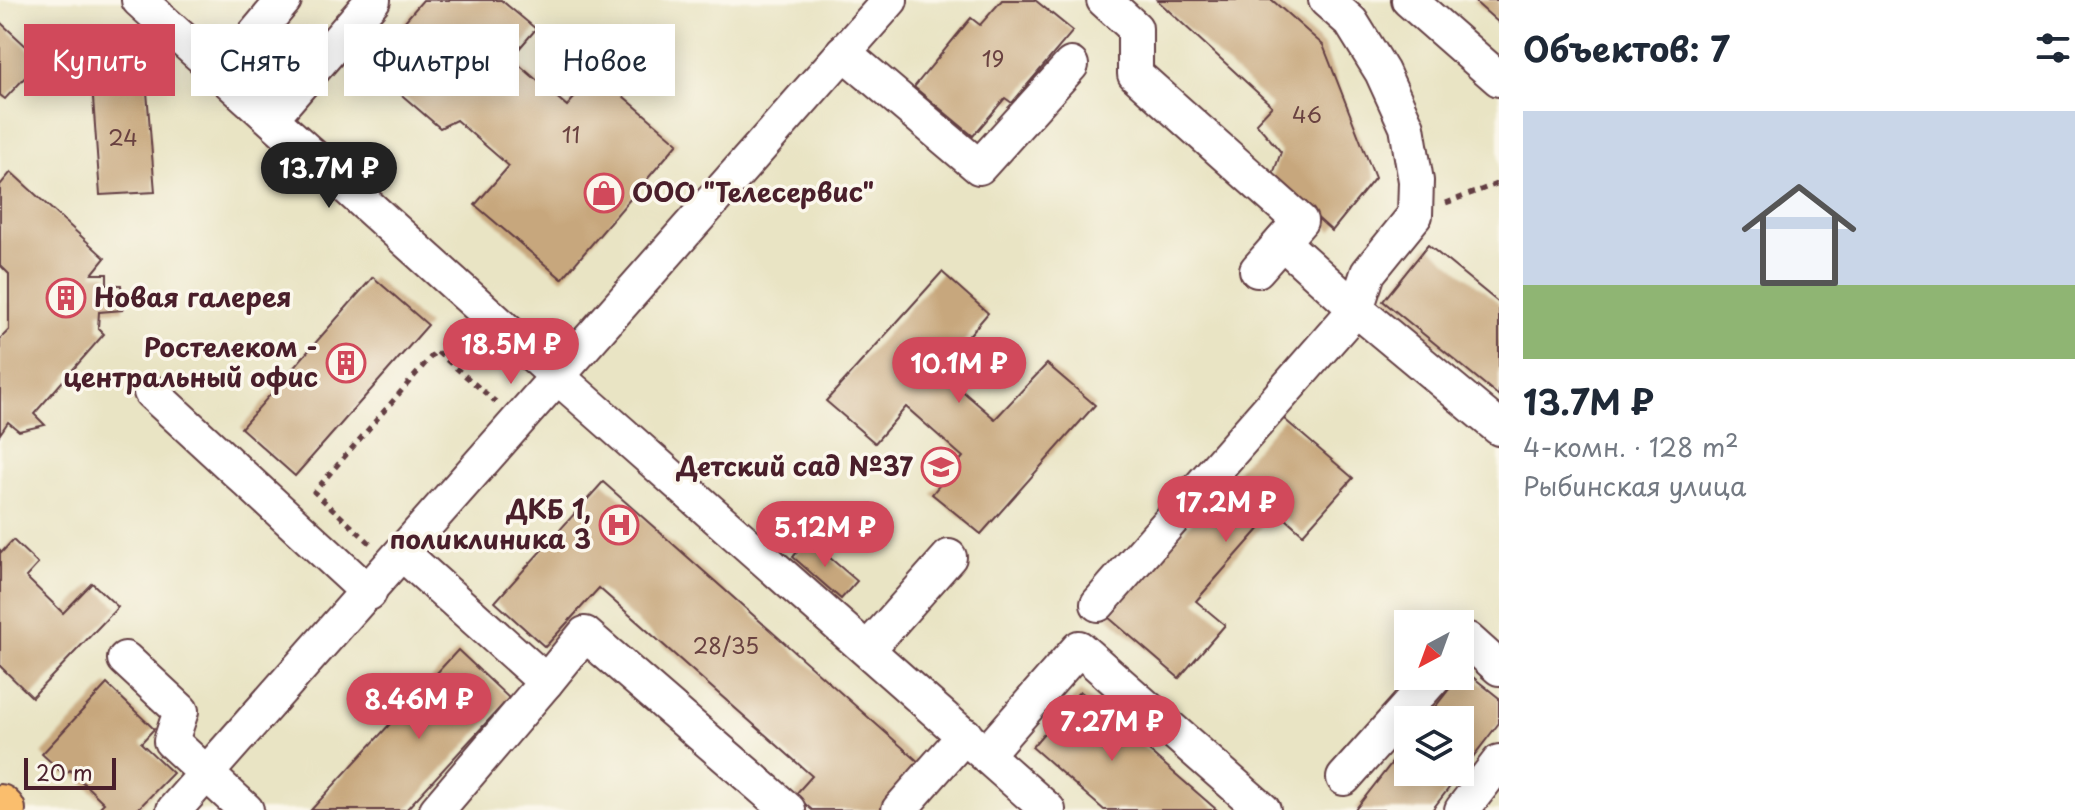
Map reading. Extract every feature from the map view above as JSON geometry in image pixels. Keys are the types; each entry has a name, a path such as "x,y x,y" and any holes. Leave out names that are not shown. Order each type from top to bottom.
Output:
{"street":[{"path":"139,0 191,46"},
{"path":"264,24 284,0"},
{"path":"271,118 373,0"},
{"path":"174,810 369,593 388,550 558,377 890,0"},
{"path":"1104,0 1135,28 1135,74 1300,221 1257,270"},
{"path":"1098,604 1356,309 1368,273 1415,215 1416,181 1407,127 1374,60 1351,22 1326,0"},
{"path":"1409,0 1499,79"},
{"path":"843,52 979,167 1071,65"},
{"path":"246,96 558,377 1048,810"},
{"path":"1282,242 1356,309 1499,428"},
{"path":"151,392 369,593"},
{"path":"388,550 546,682"},
{"path":"868,649 949,557"},
{"path":"437,810 585,634 788,810"},
{"path":"1474,645 1499,668"},
{"path":"899,810 976,744 1079,648 1263,810"},
{"path":"125,659 181,711 171,741 246,810"},
{"path":"1344,778 1423,690"},
{"path":"1462,810 1499,762"}],"path":[{"path":"1415,215 1499,183"},
{"path":"388,550 314,492 436,351 497,404"}],"building":[{"path":"423,0 501,0 535,30 519,49 519,24 402,24"},
{"path":"1002,0 1035,0 1073,31 1012,103 1005,98 973,136 914,87 971,18 980,25"},
{"path":"1157,0 1272,0 1323,45 1375,178 1332,231 1272,177 1281,152 1256,123 1272,106"},
{"path":"1473,0 1499,0 1499,23"},
{"path":"0,22 24,44 24,78 5,99 0,95"},
{"path":"519,65 535,79 535,96 555,96 567,106 576,96 623,96 678,143 562,279 475,205 509,166 456,120 440,128 403,96 519,96"},
{"path":"93,96 147,96 155,192 100,195"},
{"name":"Новая галерея","path":"11,172 105,258 92,274 107,274 107,285 121,285 123,310 99,312 98,328 104,334 34,414 45,425 19,431 8,422 0,434 0,339 9,330 9,274 0,265 0,185"},
{"path":"1428,245 1499,303 1499,396 1383,301"},
{"path":"942,272 988,313 939,371 995,419 1047,364 1095,405 981,534 932,494 963,457 906,407 875,443 826,401"},
{"name":"Ростелеком - центральный офис","path":"373,277 428,325 295,476 241,428"},
{"path":"1283,418 1353,478 1303,534 1276,510 1196,601 1225,625 1179,678 1108,617"},
{"path":"603,482 920,763 880,810 812,810 795,795 812,776 599,588 545,647 495,602"},
{"path":"808,539 857,581 841,599 793,557"},
{"path":"13,540 38,564 26,577 63,613 92,583 118,607 32,697 0,666 0,550 2,552"},
{"path":"458,650 509,698 406,810 311,810"},
{"path":"1474,678 1499,698 1499,723 1474,755 1474,706 1436,706 1448,690 1474,690"},
{"path":"107,684 154,729 141,743 173,773 137,810 101,810 99,808 104,803 70,770 65,775 42,754"},
{"path":"1080,691 1217,810 1104,810 1032,747"},
{"path":"1394,760 1394,786 1450,786 1432,810 1355,810"}],"place":[{"name":"ООО \"Телесервис\"","path":"604,193"},
{"name":"Новая галерея","path":"66,298"},
{"name":"Ростелеком - центральный офис","path":"346,363"},
{"name":"Детский сад №37","path":"941,467"},
{"name":"ДКБ 1, поликлиника 3","path":"619,525"}]}
